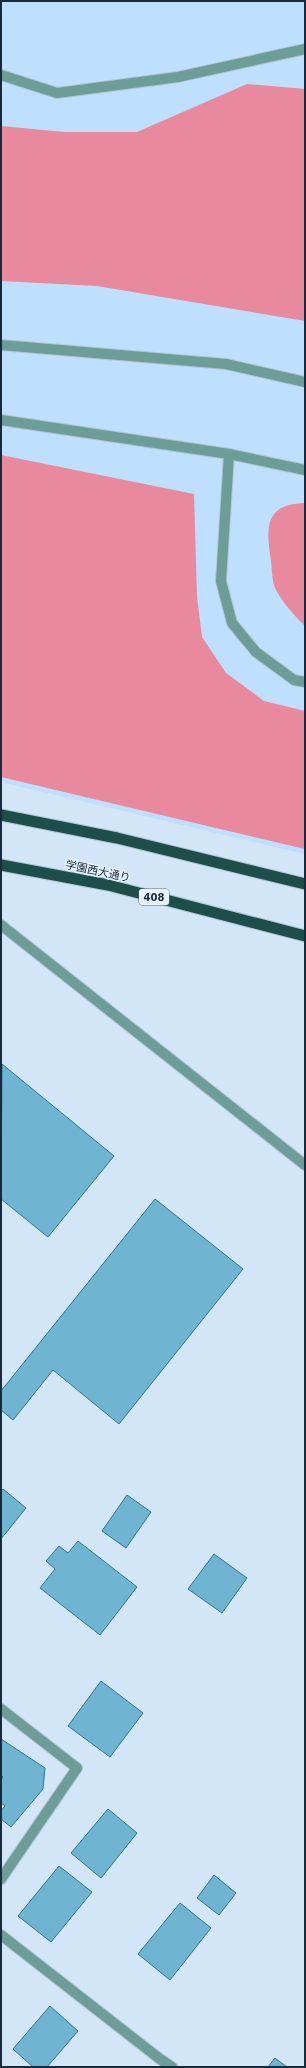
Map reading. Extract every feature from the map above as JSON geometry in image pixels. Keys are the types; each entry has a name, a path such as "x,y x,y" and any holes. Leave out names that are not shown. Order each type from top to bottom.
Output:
{"highway":[{"path":"1,815 117,838 305,884"},
{"name":"学園西大通り","path":"1,865 108,885 305,936"}],"street":[{"path":"1,75 57,93 178,77 305,49"},
{"path":"1,345 226,364 305,382"},
{"path":"1,420 229,454 305,470"},
{"path":"229,454 221,581 232,623 256,652 294,680 305,682"},
{"path":"1,925 305,1165"},
{"path":"1,1709 77,1768 1,1879"},
{"path":"1,1935 172,2067"}],"shaded area":[{"path":"1,1 305,1 305,854 1,782"},
{"path":"247,84 305,89 305,321 97,286 1,281 1,126 64,132 137,132"},
{"path":"1,455 194,494 197,597 202,637 226,673 264,701 305,711 305,849 1,777"},
{"path":"305,503 305,626 285,603 275,588 268,538 271,520 275,513 292,504"}],"building":[{"path":"2,1064 114,1156 48,1237 1,1199"},
{"path":"155,1199 243,1269 119,1424 53,1370 13,1420 1,1410 1,1391"},
{"path":"3,1489 26,1508 1,1539 1,1491"},
{"path":"127,1495 151,1512 126,1548 102,1531"},
{"path":"78,1541 137,1587 100,1635 40,1588 55,1569 46,1561 59,1546 68,1553"},
{"path":"214,1554 247,1578 222,1613 188,1589"},
{"path":"101,1681 143,1713 110,1757 68,1726"},
{"path":"1,1739 45,1768 43,1789 11,1827 1,1819 1,1811 5,1806 1,1803 1,1780 3,1777 1,1775"},
{"path":"108,1809 137,1833 101,1878 71,1853"},
{"path":"59,1866 92,1892 51,1942 18,1916"},
{"path":"214,1875 236,1893 219,1915 197,1898"},
{"path":"180,1903 211,1928 170,1980 138,1954"},
{"path":"50,2006 78,2031 47,2067 33,2067 13,2049"},
{"path":"275,2058 287,2067 268,2067"}]}
